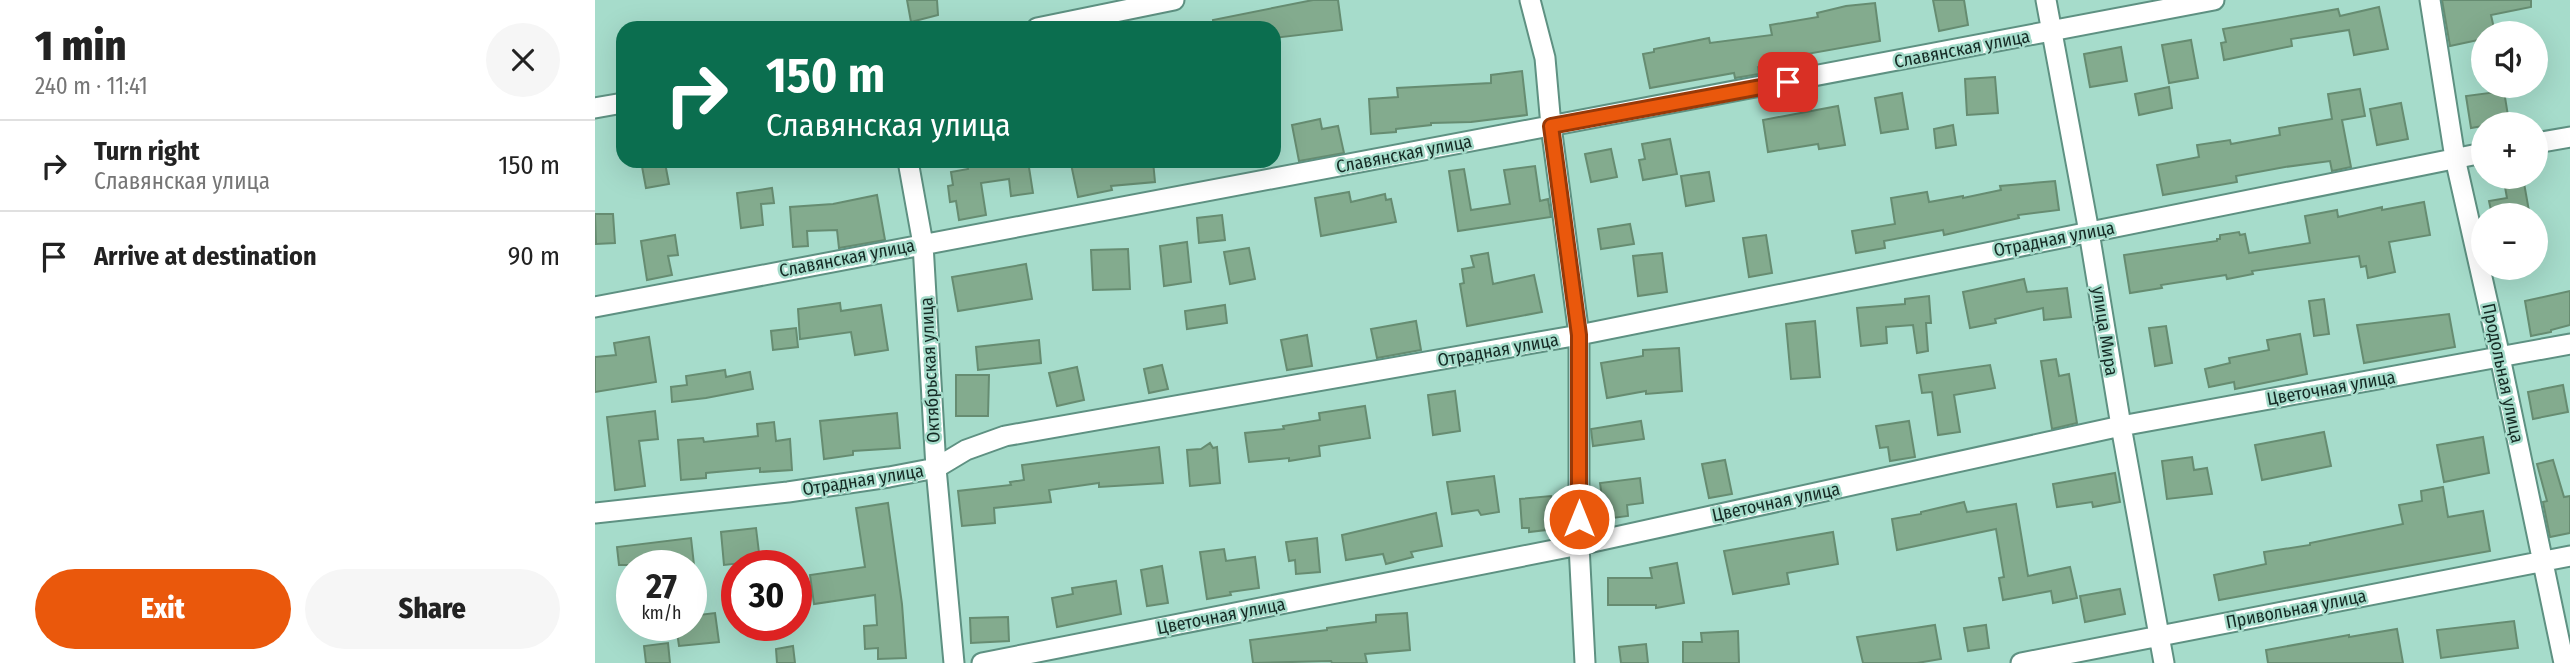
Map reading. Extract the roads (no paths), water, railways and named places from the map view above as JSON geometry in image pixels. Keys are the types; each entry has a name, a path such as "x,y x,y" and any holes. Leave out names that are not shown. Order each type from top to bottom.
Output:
{"street":[{"path":"1071,21 1174,0"},
{"path":"1530,0 1545,58 1551,126 1579,335 1579,545 1585,663"},
{"name":"улица Мира","path":"2046,0 2164,663"},
{"name":"Славянская улица","path":"595,307 2214,0"},
{"name":"Продольная улица","path":"2430,0 2455,158 2564,663"},
{"path":"595,108 616,104"},
{"path":"2548,141 2570,137"},
{"name":"Отрадная улица","path":"595,513 788,492 936,468 966,450 1005,436 1579,335 2471,155"},
{"name":"Октябрьская улица","path":"909,168 923,244 936,468 954,663"},
{"name":"Цветочная улица","path":"982,663 1579,545 2121,426 2570,344"},
{"name":"Привольная улица","path":"2021,663 2570,556"}]}
